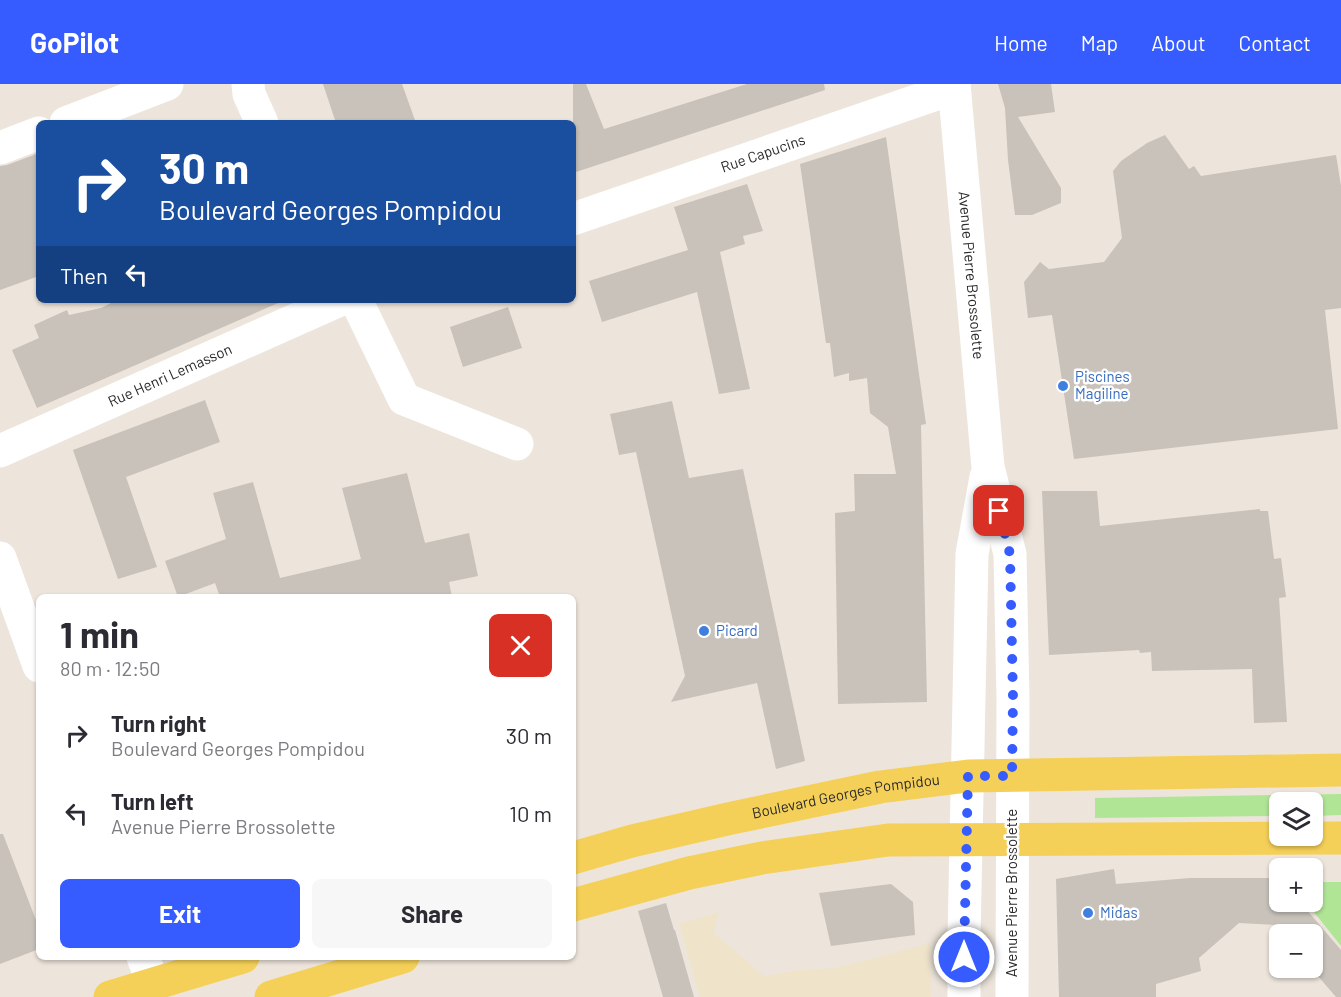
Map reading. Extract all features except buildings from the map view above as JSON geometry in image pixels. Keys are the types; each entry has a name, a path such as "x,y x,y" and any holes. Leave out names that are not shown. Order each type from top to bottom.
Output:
{"main road":[{"path":"74,120 167,84"},
{"path":"248,84 249,94 261,120"},
{"name":"Rue Capucins","path":"576,218 954,86"},
{"name":"Avenue Pierre Brossolette","path":"954,86 988,467 1010,554 1013,698 1012,997"},
{"path":"0,148 36,134"},
{"name":"Rue Henri Lemasson","path":"0,451 333,303"},
{"path":"357,303 404,399 517,444"},
{"name":"Avenue Pierre Brossolette","path":"964,997 972,554 988,467"},
{"path":"0,558 36,658"},
{"name":"Boulevard Georges Pompidou","path":"576,857 665,833 880,787 968,776 1341,770"},
{"path":"576,905 689,873 762,858 888,840 1341,838"},
{"path":"110,997 148,970 221,960"},
{"path":"271,997 393,960"}],"shaded area":[{"path":"719,912 714,933 764,976 801,970 837,968 930,943 931,997 700,997 679,924"}],"green space":[{"path":"1323,794 1341,794 1341,815 1323,816"},
{"path":"1269,795 1269,816 1095,818 1095,798"},
{"path":"1323,882 1341,882 1341,946 1314,912 1323,912"}],"place":[{"name":"Piscines Magiline","path":"1063,386"},
{"name":"Picard","path":"704,631"},
{"name":"Midas","path":"1088,913"}],"route":[{"path":"964,957 968,776 1012,776 1010,554 999,511"}]}
